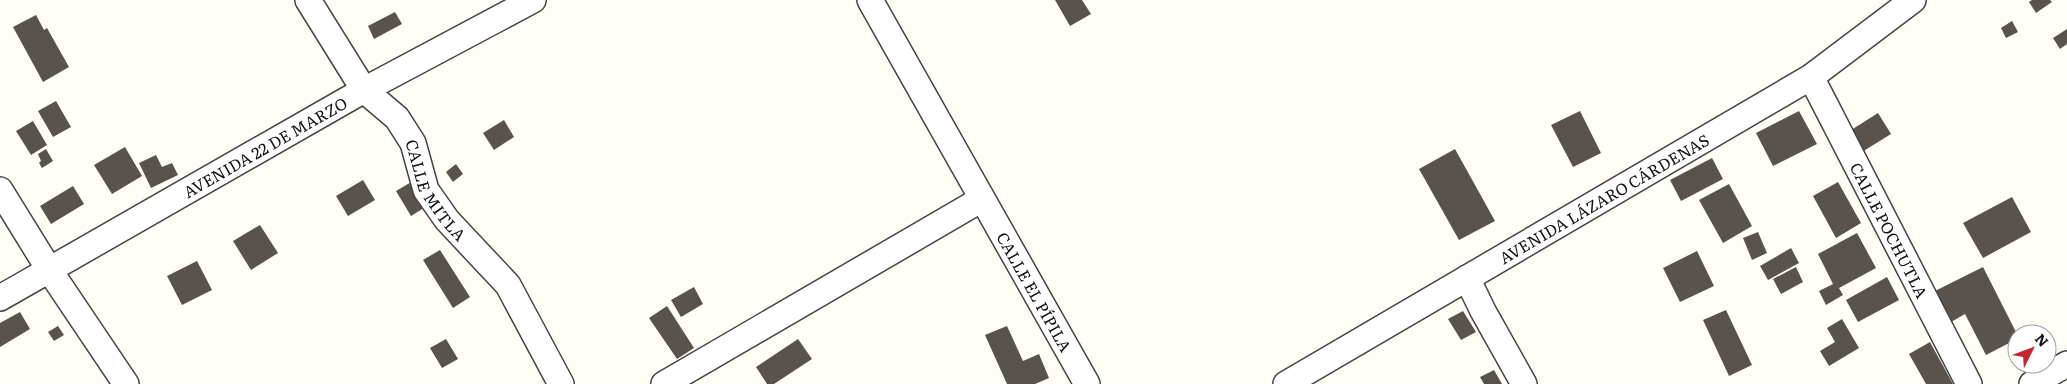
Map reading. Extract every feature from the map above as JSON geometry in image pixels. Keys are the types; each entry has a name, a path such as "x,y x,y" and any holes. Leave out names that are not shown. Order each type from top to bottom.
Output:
{"street":[{"name":"CALLE MITLA","path":"308,0 364,90 397,118 413,143 426,190 447,220 508,285 561,384"},
{"name":"AVENIDA 22 DE MARZO","path":"0,298 364,90 532,0"},
{"name":"CALLE EL PÍPILA","path":"870,0 1087,384"},
{"name":"AVENIDA LÁZARO CÁRDENAS","path":"1286,384 1811,77 1913,0"},
{"name":"CALLE POCHUTLA","path":"1811,77 1969,384"},
{"path":"0,190 50,271 126,384"},
{"path":"664,384 982,199"},
{"path":"1468,278 1483,311 1524,384"},
{"path":"2032,384 2067,364"}],"building":[{"path":"1055,0 1082,0 1091,14 1070,26"},
{"path":"2032,0 2050,0 2052,2 2036,13 2029,2"},
{"path":"395,12 402,24 374,39 368,26"},
{"path":"36,15 44,30 47,28 69,67 43,82 13,27"},
{"path":"2012,21 2018,32 2006,38 2001,28"},
{"path":"2067,29 2067,44 2060,49 2053,38"},
{"path":"56,101 71,127 53,137 38,111"},
{"path":"1580,111 1601,153 1573,167 1551,125"},
{"path":"1799,111 1817,144 1773,166 1756,133"},
{"path":"1878,113 1891,134 1862,152 1848,132"},
{"path":"504,120 514,137 494,150 483,133"},
{"path":"33,121 47,145 31,155 16,131"},
{"path":"125,147 142,176 112,194 94,165"},
{"path":"46,149 53,161 42,168 39,163 41,161 38,154"},
{"path":"1455,149 1495,221 1459,240 1419,169"},
{"path":"156,155 162,167 172,163 178,175 151,188 139,163"},
{"path":"1712,158 1723,179 1681,201 1670,180"},
{"path":"456,164 463,174 453,182 446,172"},
{"path":"363,180 375,200 348,216 336,196"},
{"path":"413,181 427,206 411,216 396,191"},
{"path":"1838,182 1861,223 1836,238 1813,196"},
{"path":"1729,184 1752,226 1723,243 1699,200"},
{"path":"73,186 84,204 51,224 40,206"},
{"path":"2012,197 2031,232 1983,258 1963,223"},
{"path":"260,225 278,253 251,270 233,241"},
{"path":"1758,232 1767,253 1752,260 1743,238"},
{"path":"1857,233 1876,268 1839,288 1843,295 1826,305 1819,291 1833,284 1818,254"},
{"path":"1791,248 1799,263 1768,280 1760,266"},
{"path":"440,250 470,297 453,308 423,260"},
{"path":"1697,251 1714,286 1680,302 1663,268"},
{"path":"197,261 212,290 182,305 167,276"},
{"path":"1796,267 1803,282 1781,294 1773,279"},
{"path":"1983,267 2012,324 2007,324 2007,344 1986,355 1965,314 1951,322 1935,291"},
{"path":"1887,277 1899,300 1858,322 1846,300"},
{"path":"694,287 703,304 681,317 671,300"},
{"path":"667,306 694,348 677,359 649,318"},
{"path":"1726,310 1752,365 1729,376 1703,320"},
{"path":"1463,311 1476,332 1461,340 1448,319"},
{"path":"20,312 30,329 0,347 0,323"},
{"path":"1842,319 1859,348 1829,366 1820,351 1835,342 1827,328"},
{"path":"58,326 64,335 54,341 48,332"},
{"path":"1007,326 1023,361 1039,354 1049,378 1035,384 1007,384 985,335"},
{"path":"446,339 458,359 442,368 430,348"},
{"path":"798,339 812,359 774,384 767,384 756,367"},
{"path":"1930,342 1953,384 1926,384 1909,354"},
{"path":"1494,370 1502,384 1484,384 1480,377"}]}
